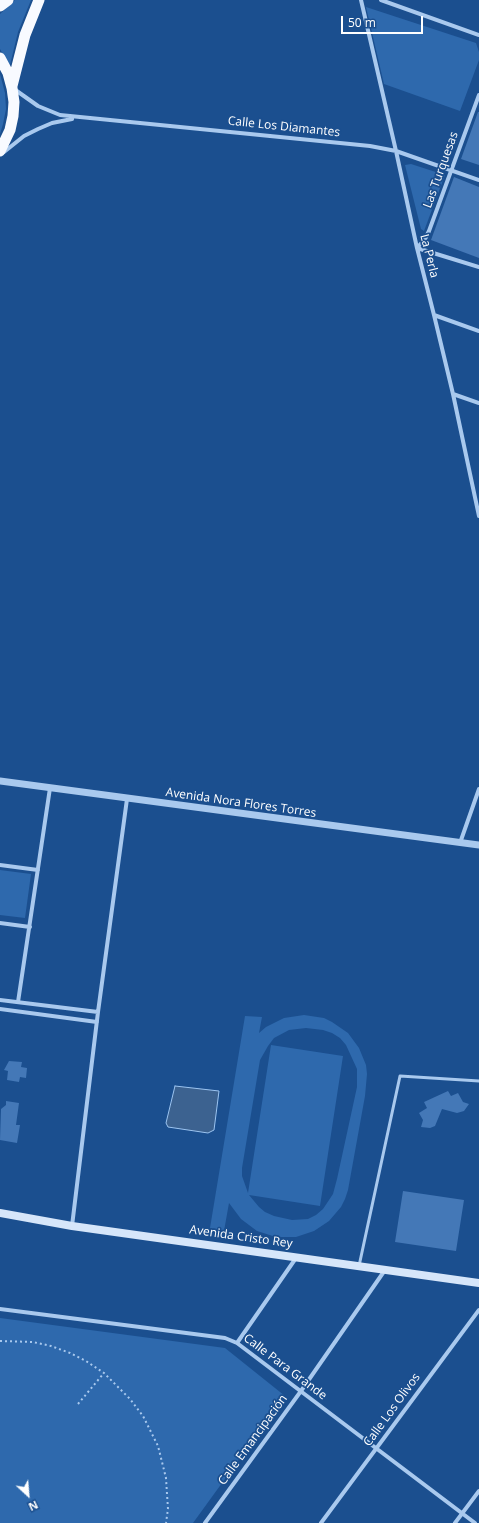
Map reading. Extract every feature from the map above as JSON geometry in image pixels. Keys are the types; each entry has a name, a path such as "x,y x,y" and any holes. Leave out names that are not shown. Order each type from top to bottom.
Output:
{"highway":[{"path":"0,6 8,0"},
{"path":"12,87 25,35 39,0"},
{"path":"0,58 8,73 14,102 10,130 0,151"}],"main road":[{"name":"Avenida Cristo Rey","path":"0,1213 72,1226 479,1283"}],"street":[{"name":"La Perla","path":"361,0 396,151 416,248 453,394 479,516"},
{"path":"381,0 479,35"},
{"name":"Calle Los Diamantes","path":"12,87 38,106 60,115 370,146 396,151 479,180"},
{"name":"Las Turquesas","path":"416,248 425,239 429,231 479,95"},
{"name":"Calle Los Diamantes","path":"0,155 12,145 38,129 52,123 83,118"},
{"path":"416,248 479,267"},
{"path":"434,315 479,331"},
{"path":"453,394 479,403"},
{"name":"Avenida Nora Flores Torres","path":"0,782 479,845"},
{"path":"18,1002 50,788"},
{"path":"460,843 479,789"},
{"path":"72,1226 98,1012 127,799"},
{"path":"0,865 38,870"},
{"path":"0,923 30,927"},
{"path":"0,1000 98,1012"},
{"path":"0,1009 97,1022"},
{"path":"237,1343 297,1257"},
{"name":"Calle Emancipación","path":"205,1523 301,1391 385,1269"},
{"name":"Calle Para Grande","path":"0,1309 225,1338 237,1343 475,1523"},
{"name":"Calle Los Olivos","path":"322,1523 479,1310"},
{"path":"455,1523 479,1491"}],"lane":[{"path":"359,1266 400,1076 479,1081"}],"path":[{"path":"0,1341 33,1342 51,1346 70,1353 86,1361 104,1373 130,1399 143,1416 158,1446 166,1478 168,1494 166,1523"},
{"path":"78,1404 104,1373"}],"shaded area":[{"path":"15,0 31,0 18,32 9,69 0,49 0,14"},
{"path":"366,7 476,43 479,52 479,60 460,111 384,84"},
{"path":"0,74 5,93 6,109 0,134"},
{"path":"411,164 445,175 424,231 421,229 405,165"},
{"path":"0,870 31,874 25,918 0,915"},
{"path":"304,1015 324,1018 332,1022 348,1033 359,1048 366,1065 367,1074 365,1096 348,1190 345,1199 341,1207 329,1221 314,1231 296,1237 276,1237 257,1231 241,1219 229,1203 224,1231 210,1228 245,1016 262,1017 259,1033 266,1027 284,1018","holes":["306,1028 323,1030 340,1038 346,1045 357,1069 357,1087 333,1194 323,1209 316,1215 308,1219 292,1220 274,1216 265,1212 249,1195 320,1206 343,1056 271,1045 248,1193 242,1176 242,1168 260,1060 268,1046 274,1038 289,1030"]},
{"path":"175,1086 219,1091 214,1130 208,1133 168,1127 166,1123"},
{"path":"0,1318 225,1348 285,1396 193,1523 0,1523"}],"building":[{"path":"479,112 479,165 461,159"},
{"path":"454,177 479,187 479,258 431,240"},
{"path":"9,1061 22,1062 21,1067 27,1068 26,1078 20,1077 19,1082 7,1080 8,1071 4,1070"},
{"path":"448,1091 451,1096 458,1093 463,1102 469,1104 464,1111 457,1113 442,1109 435,1126 430,1128 421,1127 423,1120 419,1113 427,1108 424,1102"},
{"path":"6,1101 19,1103 16,1125 20,1125 17,1143 0,1140 1,1109 6,1105"},
{"path":"403,1191 464,1200 456,1251 395,1242"}]}
